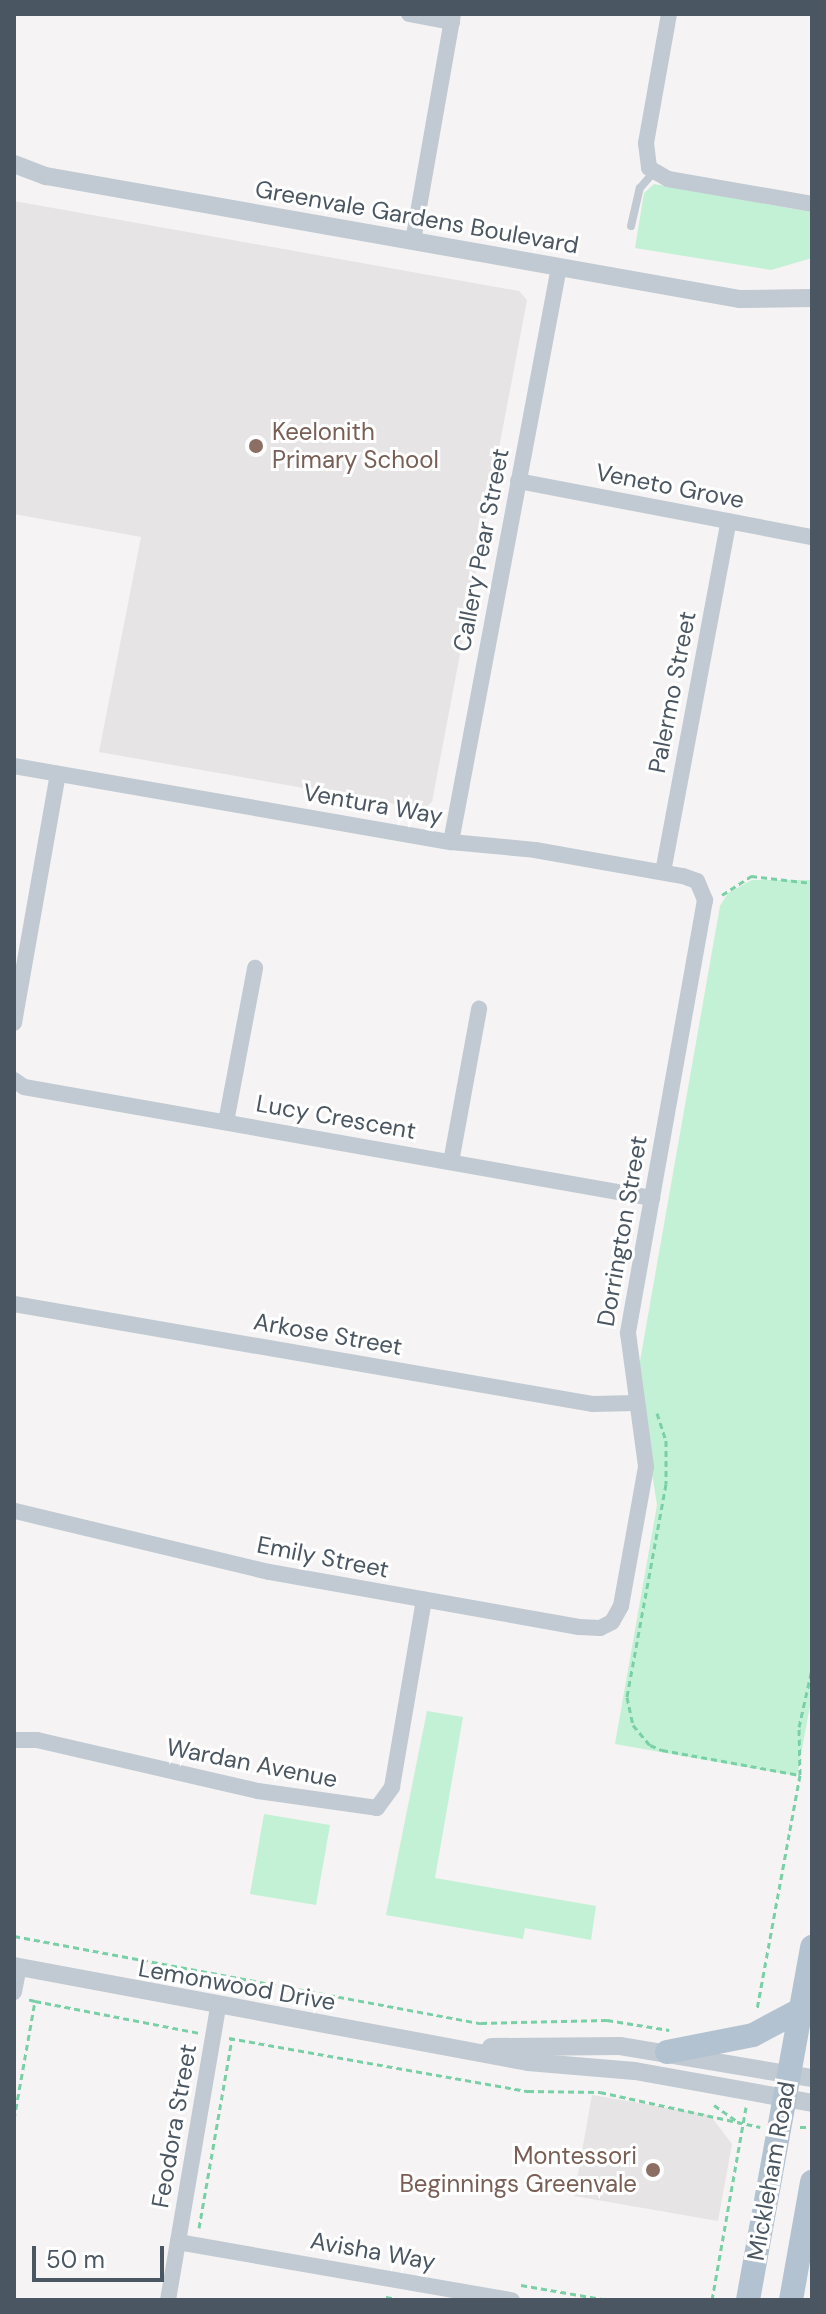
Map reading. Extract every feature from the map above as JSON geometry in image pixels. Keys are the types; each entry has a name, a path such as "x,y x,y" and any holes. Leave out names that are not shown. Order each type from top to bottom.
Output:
{"main road":[{"name":"Mickleham Road","path":"748,2300 786,2098 800,2076 800,2010 812,1947"},
{"path":"670,2041 753,2035 800,2010"},
{"name":"Mickleham Road","path":"791,2300 812,2182"}],"street":[{"path":"409,14 452,18 413,241"},
{"path":"669,14 645,151 654,172 668,179 812,204"},
{"name":"Greenvale Gardens Boulevard","path":"14,164 46,176"},
{"name":"Greenvale Gardens Boulevard","path":"14,175 46,176 559,267 780,302 812,298"},
{"name":"Callery Pear Street","path":"451,842 559,267"},
{"path":"780,302 812,287"},
{"name":"Veneto Grove","path":"518,481 812,537"},
{"name":"Palermo Street","path":"663,872 729,521"},
{"name":"Ventura Way","path":"14,766 451,842 535,850 663,872 697,881 704,906"},
{"path":"14,1023 58,774"},
{"name":"Dorrington Street","path":"620,1612 646,1467 628,1333 704,906"},
{"path":"226,1122 255,968"},
{"path":"451,1162 479,1009"},
{"name":"Lucy Crescent","path":"14,1080 24,1087 652,1198"},
{"name":"Arkose Street","path":"14,1304 593,1404 635,1403"},
{"name":"Emily Street","path":"14,1511 269,1572 592,1629 607,1626 620,1612"},
{"name":"Wardan Avenue","path":"14,1740 27,1738 258,1791 372,1809 389,1795 424,1600"},
{"path":"14,1994 16,1967"},
{"name":"Lemonwood Drive","path":"16,1967 218,2008 812,2103"},
{"name":"Feodora Street","path":"168,2300 218,2008"},
{"name":"Lemonwood Drive","path":"453,2047 670,2041 800,2076"},
{"name":"Avisha Way","path":"178,2242 485,2298 512,2300"}],"lane":[{"path":"631,226 640,188 654,172"}],"path":[{"path":"719,898 751,876 812,883"},
{"path":"655,1406 666,1440 666,1484 627,1697 633,1725 662,1750 800,1775"},
{"path":"755,2015 800,1775 799,1727 812,1669"},
{"path":"14,1936 481,2023 607,2020 670,2041"},
{"path":"14,1994 35,2001 214,2036 528,2091 600,2092 710,2113 743,2126"},
{"path":"14,2119 35,2001"},
{"path":"196,2245 232,2039"},
{"path":"712,2300 749,2093"}],"shaded area":[{"name":"Keelonith Primary School","path":"14,201 519,291 527,300 432,802 423,809 99,752 141,537 14,514"},
{"name":"Montessori Beginnings Greenvale","path":"592,2095 710,2115 732,2144 718,2221 574,2196"}],"green space":[{"path":"654,184 812,212 812,258 771,270 635,248 644,193"},
{"path":"752,880 812,880 812,1695 797,1776 615,1744 657,1505 637,1378 720,906 728,893"},
{"path":"427,1711 463,1717 435,1878 596,1906 591,1940 525,1928 523,1939 386,1915"},
{"path":"264,1814 330,1825 316,1905 250,1894"}],"place":[{"name":"Keelonith Primary School","path":"256,446"},
{"name":"Montessori Beginnings Greenvale","path":"653,2170"}]}
